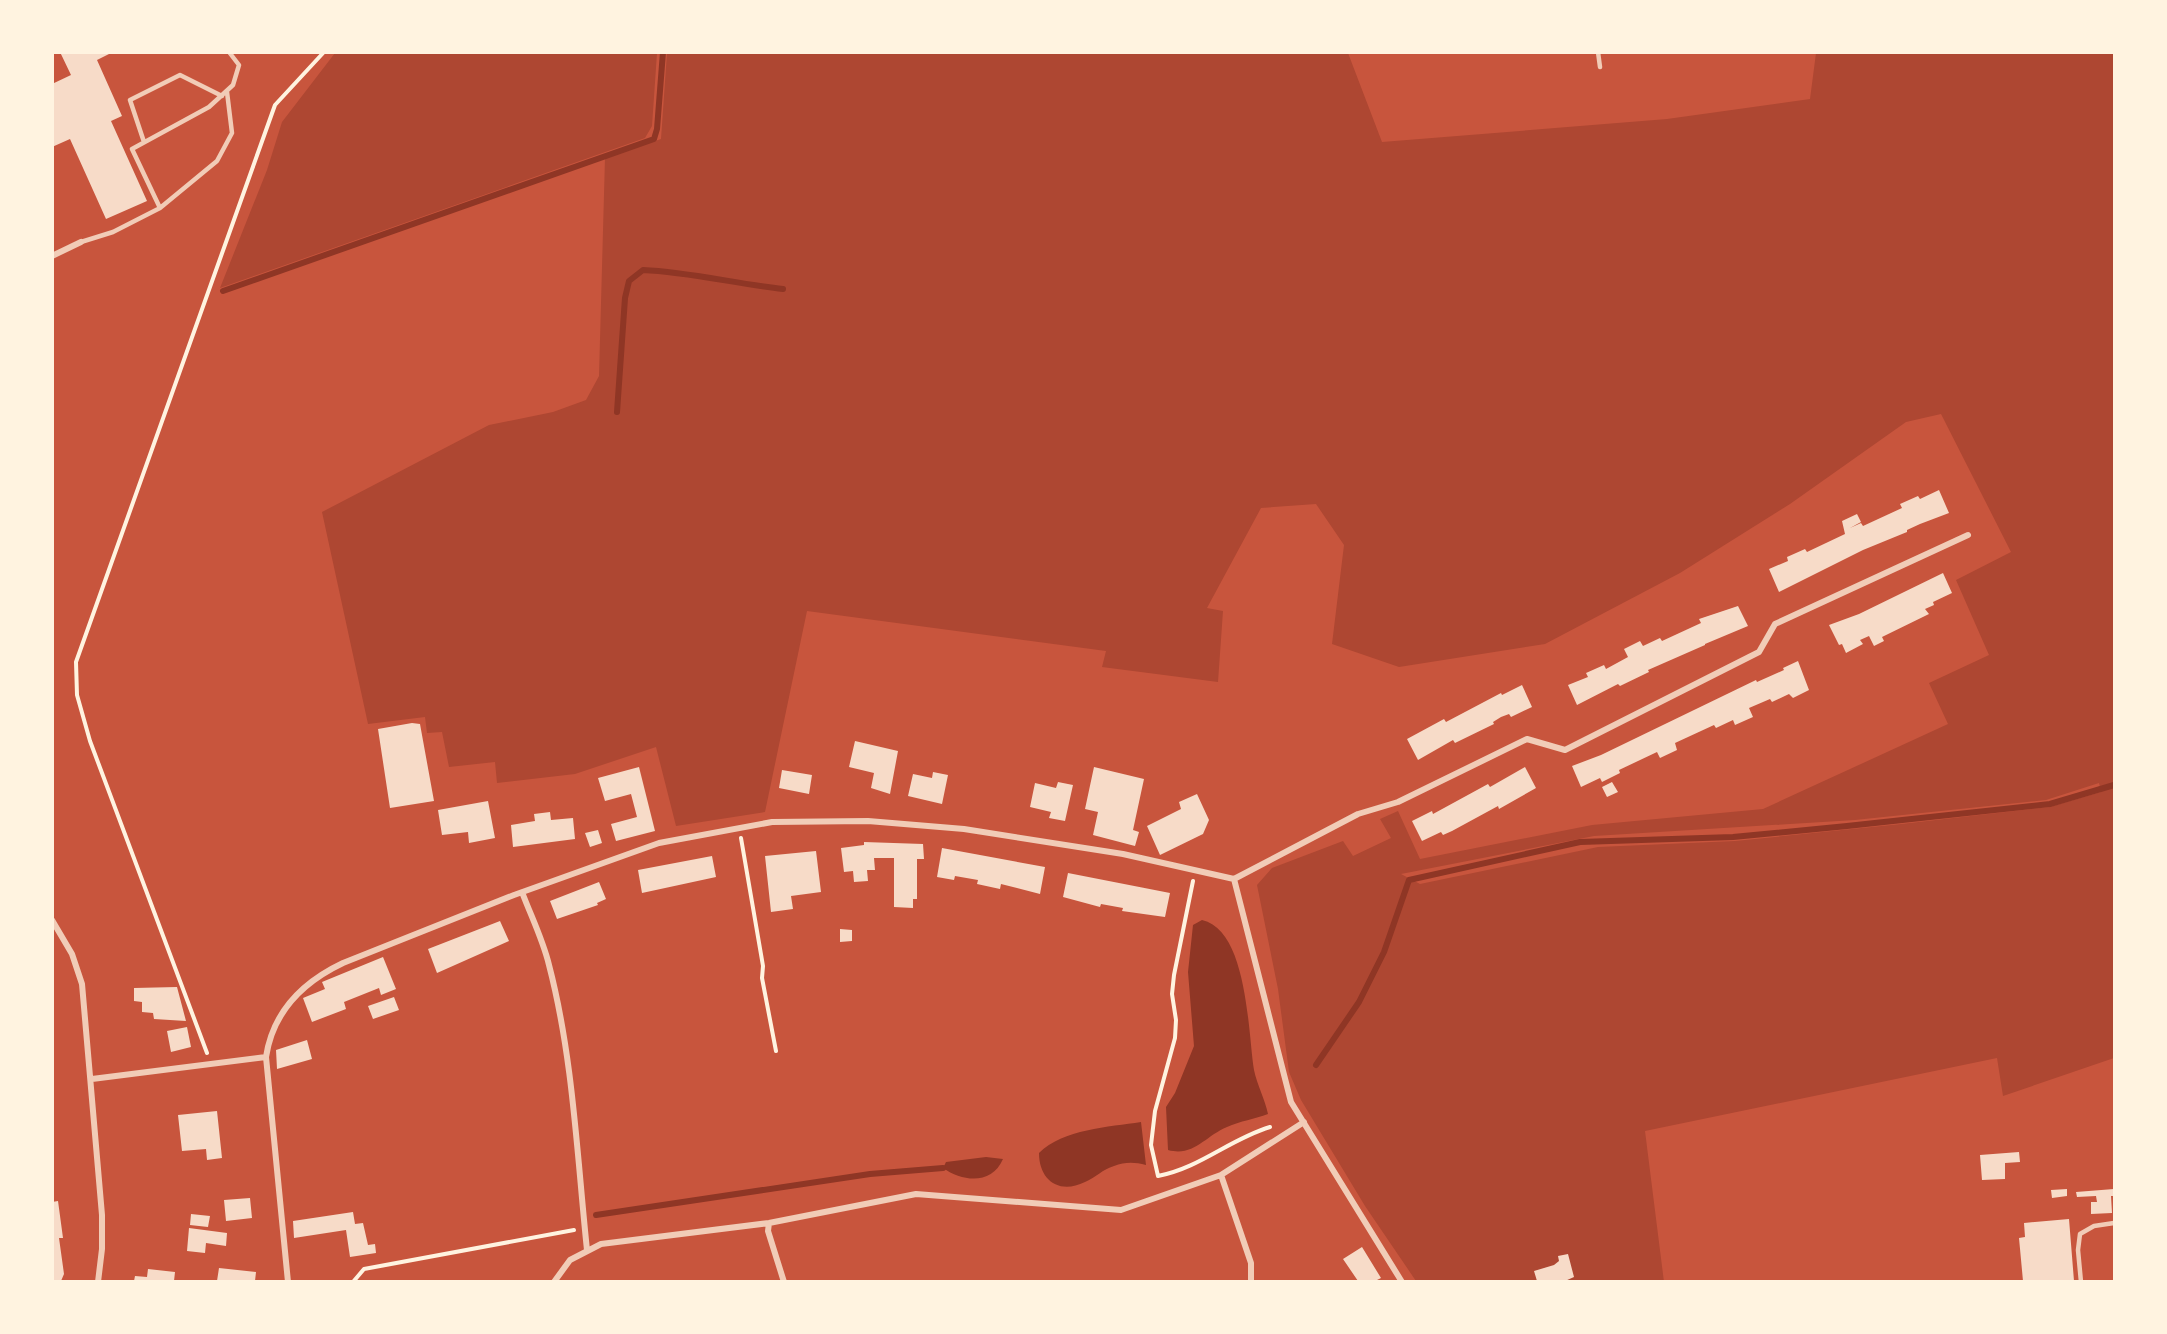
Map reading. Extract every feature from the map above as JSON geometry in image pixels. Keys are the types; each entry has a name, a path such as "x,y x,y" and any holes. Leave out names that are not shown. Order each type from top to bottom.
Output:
{"street":[{"path":"52,256 81,242"},
{"path":"288,1281 266,1057 269,1038 288,1005 303,986 319,974 522,892 659,843 772,822 868,821 964,829 1123,854 1234,879 1358,814 1398,802 1527,739 1565,750 1759,651 1775,624 1968,535"},
{"path":"1234,879 1291,1101 1402,1281"},
{"path":"522,892 549,962 557,996 570,1086 587,1250"},
{"path":"52,920 72,954 82,984 102,1215 102,1249 98,1281"},
{"path":"92,1079 266,1057"},
{"path":"554,1281 570,1260 601,1244 769,1223 916,1194 1121,1210 1221,1175 1305,1122"},
{"path":"1221,1175 1251,1263 1251,1281"},
{"path":"769,1223 768,1231 784,1281"}],"lane":[{"path":"160,208 132,149 209,107 233,85 239,65 229,52"},
{"path":"1598,52 1600,67"},
{"path":"144,142 130,100 180,75 222,96"},
{"path":"81,242 112,232 160,208 217,161 232,133 227,91"},
{"path":"2081,1281 2078,1250 2080,1234 2094,1227 2115,1223"}],"path":[{"path":"211,1065 90,741 77,695 76,662 275,105 324,52"},
{"path":"739,829 763,966 762,978 776,1051"},
{"path":"1196,872 1186,909 1174,975 1172,994 1176,1020 1173,1047 1155,1111 1151,1145 1158,1176 1198,1164 1245,1136 1274,1126"},
{"path":"352,1281 364,1269 585,1228"}],"shaded area":[{"path":"335,53 657,53 652,126 645,138 220,288 267,170 282,122"},
{"path":"667,53 1348,53 1382,142 1667,119 1810,99 1816,53 2114,53 2114,1058 2003,1096 1997,1058 1645,1131 1664,1282 1416,1281 1365,1206 1301,1100 1289,1072 1278,989 1257,885 1272,868 1343,841 1353,856 1391,838 1380,819 1398,811 1420,859 1592,825 1763,809 1948,724 1929,683 1989,655 1956,580 2011,552 1941,414 1906,422 1790,504 1680,573 1545,644 1399,667 1332,644 1344,545 1316,504 1261,508 1207,608 1223,611 1218,682 1102,667 1106,651 807,611 765,812 676,826 656,747 575,774 497,783 495,762 449,767 442,732 427,733 425,717 368,724 322,512 489,425 553,412 586,400 599,376 605,158 661,139","holes":["2099,783 2101,792 2050,807 1901,824 1735,841 1598,847 1420,884 1401,874 1594,836 1855,820 2046,800"]},
{"path":"1202,920 1217,928 1229,943 1237,962 1247,1009 1254,1070 1268,1114 1232,1125 1185,1151 1168,1150 1166,1107 1175,1093 1194,1046 1188,972 1193,925"},
{"path":"1141,1122 1146,1165 1130,1163 1118,1165 1076,1186 1067,1187 1052,1182 1043,1171 1039,1153 1061,1139 1087,1130"},
{"path":"986,1157 1003,1159 992,1173 984,1177 968,1178 943,1168 946,1162"}],"building":[{"path":"60,52 113,52 97,60 122,116 111,121 147,201 106,219 70,139 52,147 52,84 71,75"},
{"path":"1939,490 1949,513 1863,550 1779,592 1769,569 1788,561 1787,557 1805,549 1807,552 1845,534 1842,521 1857,514 1861,522 1850,528 1861,523 1863,526 1902,508 1900,504 1918,496 1920,499"},
{"path":"1943,573 1952,593 1933,602 1934,605 1925,609 1929,614 1882,637 1884,641 1874,646 1869,636 1860,640 1863,644 1846,653 1842,644 1839,645 1829,625 1859,614"},
{"path":"1738,606 1748,626 1648,670 1649,672 1620,686 1618,684 1577,705 1568,685 1588,677 1586,673 1604,665 1606,669 1628,657 1624,649 1640,641 1643,646 1660,638 1662,641 1701,623 1699,619"},
{"path":"1798,661 1809,690 1793,698 1789,694 1772,702 1770,699 1749,708 1753,717 1735,725 1733,720 1716,728 1714,725 1675,743 1677,750 1660,758 1657,752 1619,770 1620,773 1602,782 1600,778 1581,787 1572,766 1601,755 1756,680 1757,682 1784,670 1783,668"},
{"path":"1522,685 1532,707 1511,717 1509,714 1501,717 1493,722 1494,724 1455,743 1453,740 1418,760 1407,739 1444,719 1446,722 1501,693 1502,695"},
{"path":"412,723 420,724 434,801 390,808 378,729"},
{"path":"855,741 898,751 890,794 871,788 874,773 849,767"},
{"path":"639,767 655,831 616,841 611,824 637,817 631,794 605,801 598,778"},
{"path":"1094,767 1144,779 1133,830 1139,832 1135,846 1093,835 1098,812 1085,809"},
{"path":"1525,767 1536,788 1499,809 1498,806 1452,831 1443,835 1441,832 1422,841 1412,821 1432,811 1433,814 1488,784 1490,787"},
{"path":"782,770 812,775 809,794 779,788"},
{"path":"933,772 948,775 942,804 908,796 913,774 932,778"},
{"path":"1058,782 1073,785 1065,821 1049,818 1051,812 1030,807 1035,783 1056,788"},
{"path":"1612,782 1618,792 1607,797 1602,787"},
{"path":"1197,794 1209,820 1203,834 1160,855 1147,826 1181,809 1179,802"},
{"path":"488,801 495,838 469,843 468,832 442,835 438,810"},
{"path":"550,812 551,820 573,818 575,839 513,847 511,825 535,821 534,814"},
{"path":"598,830 602,843 590,847 585,833"},
{"path":"864,842 923,844 924,859 917,859 917,899 913,899 913,908 894,907 894,858 874,858 875,870 867,870 868,881 854,882 853,871 844,872 841,848 864,845"},
{"path":"942,848 1045,867 1040,894 1001,884 1000,889 977,884 978,880 955,876 954,880 937,877"},
{"path":"816,851 821,892 791,896 793,909 771,912 765,856"},
{"path":"712,856 716,877 642,893 638,870"},
{"path":"1068,873 1170,893 1165,917 1122,911 1123,908 1101,904 1100,907 1063,897"},
{"path":"599,882 606,899 597,903 598,905 557,919 550,901"},
{"path":"500,921 509,941 437,973 428,949"},
{"path":"840,929 852,930 852,941 840,942"},
{"path":"383,957 396,989 381,995 379,988 344,1002 346,1009 312,1022 303,998 325,989 322,982"},
{"path":"177,987 186,1021 154,1019 153,1013 142,1012 142,1002 134,1001 134,988"},
{"path":"394,997 399,1010 373,1019 368,1006"},
{"path":"187,1027 191,1047 171,1052 167,1031"},
{"path":"307,1040 312,1059 277,1069 276,1050"},
{"path":"217,1111 222,1158 207,1160 206,1149 182,1151 178,1115"},
{"path":"2019,1152 2020,1162 2005,1163 2005,1179 1982,1180 1980,1155"},
{"path":"2067,1189 2067,1196 2052,1198 2051,1190"},
{"path":"2114,1189 2114,1196 2111,1196 2112,1213 2091,1214 2091,1202 2097,1202 2096,1196 2077,1197 2076,1192"},
{"path":"250,1198 252,1218 226,1221 224,1200"},
{"path":"58,1201 63,1238 59,1238 64,1274 61,1281 52,1281 52,1202"},
{"path":"353,1212 355,1224 363,1223 368,1245 375,1244 376,1253 350,1257 346,1230 294,1238 293,1221"},
{"path":"191,1214 210,1216 208,1227 190,1225"},
{"path":"2069,1219 2074,1281 2023,1281 2019,1238 2025,1237 2024,1223"},
{"path":"189,1228 227,1233 226,1246 206,1243 205,1253 187,1251"},
{"path":"1362,1247 1381,1278 1375,1281 1358,1281 1343,1259"},
{"path":"1568,1254 1574,1277 1565,1281 1537,1281 1534,1271 1554,1265 1559,1261 1558,1256"},
{"path":"219,1268 256,1272 255,1281 217,1281"},
{"path":"148,1269 175,1272 174,1281 134,1281 135,1276 147,1277"}],"waterway":[{"path":"223,291 654,139 657,129 663,52"},
{"path":"617,412 625,298 629,281 643,270 783,289"},
{"path":"1316,1065 1359,1002 1384,952 1409,880 1580,842 1733,837 1847,826 2050,804 2114,785"},
{"path":"596,1215 870,1174 943,1168"}]}
